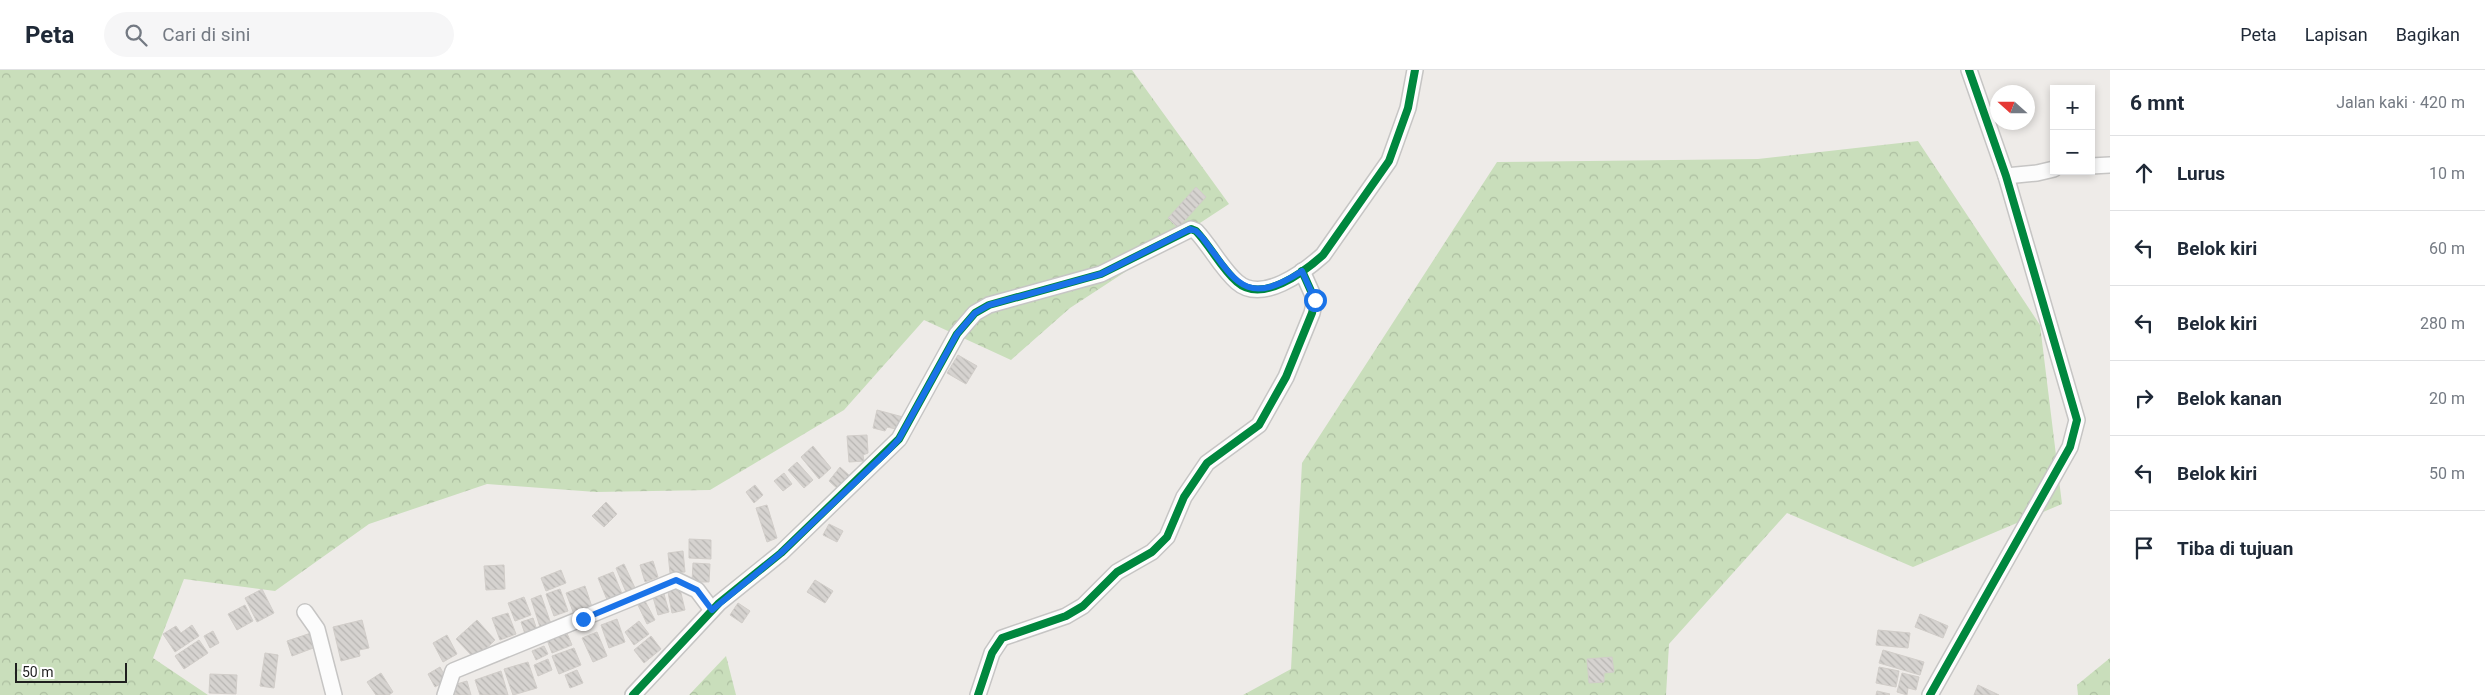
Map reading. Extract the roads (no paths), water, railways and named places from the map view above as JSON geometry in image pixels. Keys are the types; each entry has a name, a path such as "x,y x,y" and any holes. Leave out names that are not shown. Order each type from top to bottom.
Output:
{"street":[{"path":"633,695 712,610 781,553 899,439 957,334 975,313 989,305 1101,274 1186,230 1196,231 1233,278 1244,287 1262,290 1302,271 1322,255 1389,161 1408,108 1414,70"},
{"path":"1930,695 2070,447 2078,420 2006,176 1969,70"},
{"path":"2095,166 2110,165"},
{"path":"2006,176 2037,174 2050,169"},
{"path":"978,695 992,653 1002,638 1066,616 1083,606 1116,572 1152,552 1167,537 1184,497 1207,463 1259,425 1286,377 1312,313 1315,300 1302,271"},
{"path":"445,695 453,671 676,580 697,590 712,610"},
{"path":"305,612 317,629 334,695"}]}
